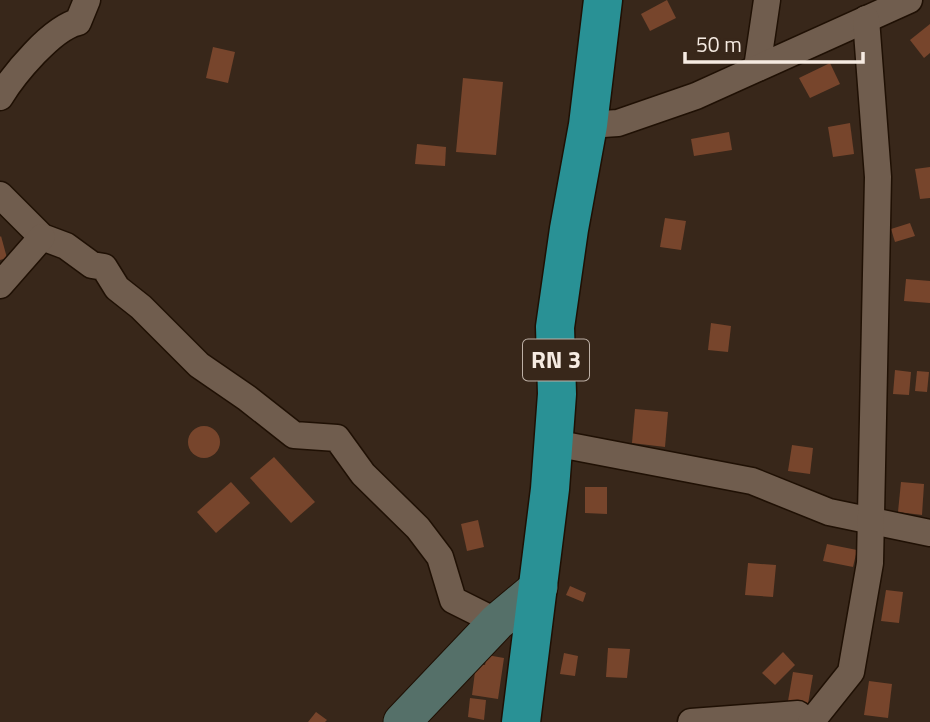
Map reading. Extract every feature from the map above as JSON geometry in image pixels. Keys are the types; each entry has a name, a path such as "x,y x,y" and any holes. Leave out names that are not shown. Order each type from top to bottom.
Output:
{"highway":[{"name":"RN 3","path":"522,722 554,443 557,394 555,327 588,125 603,0"}],"main road":[{"path":"402,722 497,622 539,587"}],"street":[{"path":"0,97 9,82 43,46 68,24 78,22 87,0"},
{"path":"757,68 767,0"},
{"path":"588,125 618,122 683,101 909,0"},
{"path":"691,722 798,714 810,722 851,672 870,563 872,521 878,177 866,19"},
{"path":"0,195 42,237 66,246 92,265 104,267 117,288 141,307 199,365 294,435 337,438 363,474 418,528 440,557 453,600 497,622"},
{"path":"0,285 42,237"},
{"path":"554,443 752,481 829,512 930,533"}],"building":[{"path":"667,0 676,18 650,31 641,14"},
{"path":"930,24 930,53 924,58 910,40"},
{"path":"213,47 235,52 228,83 206,78"},
{"path":"830,63 840,84 810,98 799,78"},
{"path":"463,78 503,82 496,155 456,152"},
{"path":"850,123 854,154 833,157 828,127"},
{"path":"729,132 732,150 694,156 691,139"},
{"path":"417,144 446,147 445,166 415,164"},
{"path":"930,167 930,198 920,199 915,169"},
{"path":"665,218 686,221 681,250 660,247"},
{"path":"910,223 915,236 895,242 891,229"},
{"path":"0,237 7,258 0,260"},
{"path":"906,279 930,281 930,303 904,301"},
{"path":"711,323 731,326 728,352 708,350"},
{"path":"895,370 911,372 909,395 893,394"},
{"path":"917,371 929,372 927,392 915,391"},
{"path":"635,409 668,412 665,447 632,443"},
{"path":"204,426 215,431 220,442 215,453 204,458 193,453 188,442 193,431"},
{"path":"792,445 813,448 810,474 788,471"},
{"path":"274,457 315,502 291,523 250,478"},
{"path":"231,482 250,503 216,533 197,512"},
{"path":"901,482 924,484 922,515 898,512"},
{"path":"585,487 607,487 607,514 585,513"},
{"path":"478,520 484,547 467,551 461,524"},
{"path":"827,544 857,550 853,567 823,561"},
{"path":"748,563 776,565 773,597 745,595"},
{"path":"570,586 586,593 583,602 566,595"},
{"path":"886,590 903,592 899,623 881,621"},
{"path":"608,648 630,649 627,678 606,677"},
{"path":"783,652 795,665 775,685 762,673"},
{"path":"564,653 578,656 575,676 560,674"},
{"path":"487,655 504,658 498,699 472,695 476,664 485,665"},
{"path":"793,672 813,675 808,704 788,701"},
{"path":"869,681 892,684 888,718 864,715"},
{"path":"470,698 486,700 484,720 468,717"},
{"path":"316,712 327,720 308,722"}]}
